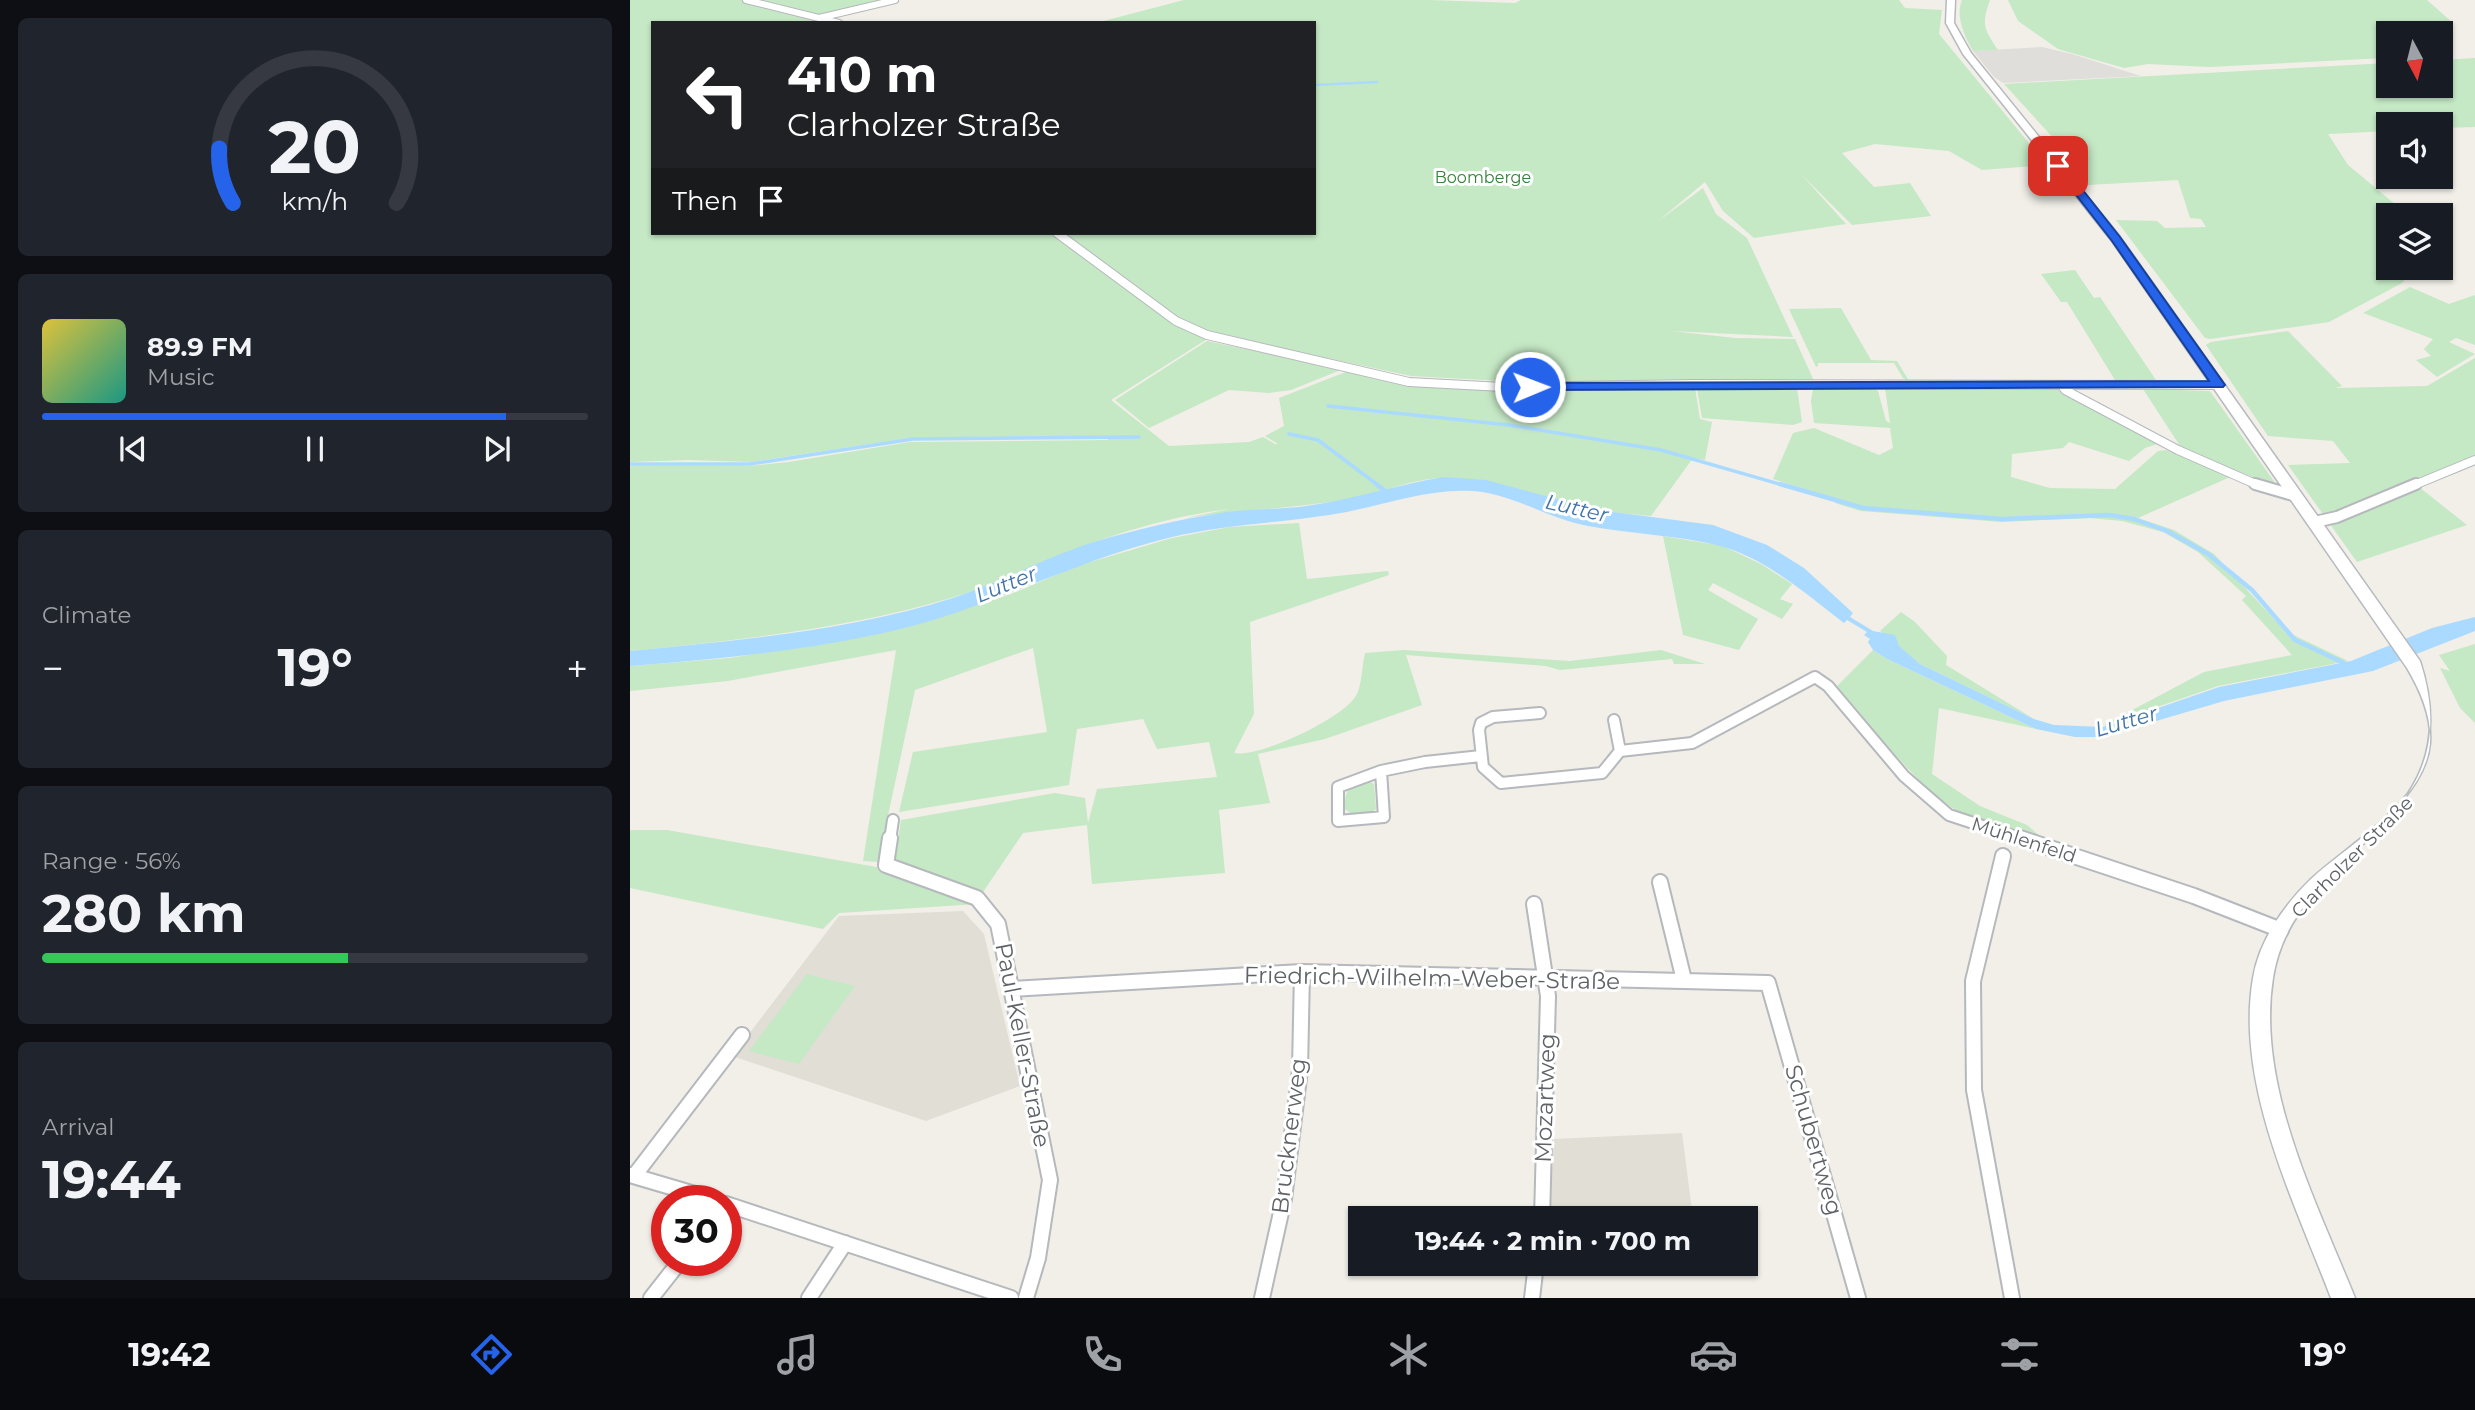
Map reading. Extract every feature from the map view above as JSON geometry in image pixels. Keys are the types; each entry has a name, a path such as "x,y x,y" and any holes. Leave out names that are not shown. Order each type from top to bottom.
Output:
{"street":[{"path":"746,0 831,21"},
{"path":"819,18 895,0"},
{"name":"Clarholzer Straße","path":"1951,0 1950,23 1967,54 2116,239 2414,665 2434,707 2438,747 2430,772 2414,796 2393,819 2324,879 2302,902 2281,930 2263,978 2258,1025 2264,1077 2343,1298"},
{"path":"1060,235 1176,321 1207,335 1409,382 1503,387 2218,385"},
{"path":"2062,385 2065,390 2164,444 2272,491 2296,496"},
{"path":"2315,522 2337,517 2475,460"},
{"name":"Mühlenfeld","path":"1620,751 1692,743 1815,677 1828,686 1904,776 1949,815 2194,896 2281,930"},
{"path":"1540,713 1485,720 1479,730 1483,767 1501,783 1602,773 1620,751 1614,720"},
{"path":"1381,771 1384,817 1338,821 1338,787 1381,771 1425,762 1481,756"},
{"name":"Paul-Keller-Straße","path":"893,820 886,865 978,898 998,924 1050,1180 1038,1258 1026,1298"},
{"name":"Mühlenfeld","path":"2003,856 1973,981 1974,1090 2012,1298"},
{"path":"1660,881 1684,981"},
{"name":"Mozartweg","path":"1534,904 1548,996 1542,1206"},
{"name":"Friedrich-Wilhelm-Weber-Straße","path":"1012,989 1302,972 1768,983"},
{"name":"Brucknerweg","path":"1262,1298 1284,1199 1300,1070 1302,972"},
{"name":"Schubertweg","path":"1768,983 1858,1298"},
{"path":"665,1185 632,1175 742,1035"},
{"path":"742,1209 1011,1298"},
{"path":"809,1298 845,1242"},
{"path":"651,1298 668,1276"},
{"path":"1532,1298 1535,1276"}],"shaded area":[{"path":"2042,47 2141,76 2003,83 1994,77 1973,51"},
{"path":"963,911 984,934 1020,1086 926,1121 732,1056 839,916"},
{"path":"1682,1133 1691,1206 1550,1206 1554,1139"}],"green space":[{"name":"Boomberge","path":"630,0 888,0 805,17 821,21 651,21 651,235 1316,235 1316,21 1104,21 1184,0 1429,0 1515,3 1521,0 1899,0 1905,8 1942,10 1939,34 2047,165 1982,170 1949,151 1875,144 1842,153 1874,187 1910,183 1931,216 1852,225 1800,173 1846,224 1754,238 1723,211 1705,182 1657,222 1703,188 1716,214 1747,238 1793,337 1671,331 1735,338 1795,339 1814,381 1503,381 1411,376 1215,334 1111,400 1169,446 1249,442 1263,437 1278,444 1265,436 1284,426 1279,398 1351,370 1407,385 1505,389 1695,388 1700,419 1712,422 1705,460 1693,458 1651,516 1598,510 1487,483 1435,478 1350,499 1186,518 1229,509 1163,521 1076,549 964,594 872,618 751,638 630,651 630,466 749,466 910,442 1108,440 1109,436 910,438 751,462 630,462"},
{"path":"1962,0 1990,0 1985,15 1985,27 1998,50 1973,51 1960,20"},
{"path":"2008,0 2427,0 2451,21 2376,21 2376,58 2209,67 2148,64 2124,68 2058,49 2018,21"},
{"path":"2475,58 2475,127 2453,128 2453,112 2376,112 2376,132 2328,134 2348,165 2394,203 2376,203 2376,280 2405,280 2402,283 2329,322 2210,339 2205,338 2116,220 2157,221 2165,228 2206,227 2201,219 2190,218 2178,180 2088,185 2071,164 2067,153 2004,84 2376,64 2376,98 2454,98 2454,59"},
{"path":"2075,270 2094,298 2100,297 2156,380 2115,380 2067,302 2061,302 2041,274"},
{"path":"2410,287 2449,304 2475,295 2475,345 2456,338 2449,342 2475,354 2437,377 2416,360 2431,356 2424,349 2433,339 2363,313"},
{"path":"1841,308 1871,360 1897,361 1909,381 1903,378 1894,363 1818,363 1816,367 1789,309"},
{"path":"2288,331 2342,386 2335,388 2427,386 2475,358 2475,456 2414,483 2467,525 2357,562 2288,465 2350,463 2333,441 2268,436 2206,345 2211,342"},
{"path":"1207,341 1343,369 1291,390 1269,393 1229,390 1149,428 1115,400"},
{"path":"1797,388 1802,422 1793,425 1702,418 1697,389"},
{"path":"1885,388 2062,390 2157,444 2145,448 2129,461 2069,442 2063,448 2012,454 2011,477 2050,488 2115,489 2158,451 2166,450 2230,477 2138,518 2174,530 2214,554 2285,631 2348,661 2218,686 2102,726 2204,672 2292,655 2242,600 2246,596 2198,552 2163,532 2122,521 2089,518 2002,522 1861,511 1835,503 1837,499 1773,479 1793,433 1814,428 1879,455 1893,448 1890,428 1814,423 1811,401 1813,389 1875,389 1878,391 1886,421 1890,423"},
{"path":"2143,389 2210,391 2278,487 2182,449"},
{"path":"1299,523 1307,579 1388,571 1389,575 1250,622 1254,714 1234,753 1246,753 1280,743 1335,715 1348,705 1358,692 1365,653 1404,650 1570,661 1661,650 1705,664 1674,664 1672,659 1560,670 1546,666 1406,655 1422,705 1325,739 1258,754 1270,803 1219,810 1225,873 1092,884 1087,825 1023,833 983,892 895,863 901,820 1055,793 1085,798 1088,823 1097,789 1217,777 1209,742 1157,749 1143,719 1077,729 1069,785 899,812 913,752 1047,732 1033,648 915,690 878,862 863,861 896,650 728,681 630,691 630,666 730,658 901,629 1011,594 1077,566 1172,538 1230,527"},
{"path":"1663,536 1723,546 1761,564 1792,584 1780,599 1793,604 1782,619 1713,583 1708,590 1758,619 1739,650 1683,635"},
{"path":"1901,612 1915,622 1947,656 1946,665 2034,719 1920,664 1880,631"},
{"path":"2475,644 2475,723 2460,708 2440,668 2450,671 2439,655"},
{"path":"1873,650 2036,729 1939,708 1932,774 1980,806 2027,825 2042,838 1995,826 1951,807 1891,750 1837,686"},
{"path":"1366,780 1374,784 1376,809 1370,814 1353,815 1345,809 1345,798 1352,787"},
{"path":"630,830 667,830 882,868 977,904 839,913 823,929 630,888"},
{"path":"807,974 855,986 799,1064 749,1051"}],"water":[{"name":"Lutter","path":"1444,477 1486,480 1598,510 1713,525 1767,545 1804,568 1853,613 1850,617 1873,631 1895,635 1899,646 1920,664 2034,719 2054,725 2103,727 2219,687 2351,661 2432,628 2475,617 2475,631 2373,671 2224,701 2102,737 2075,737 2036,729 1887,659 1873,650 1868,642 1870,639 1864,635 1867,632 1847,620 1844,623 1770,568 1737,552 1687,539 1574,523 1488,493 1455,491 1419,495 1329,515 1172,537 1103,557 970,608 868,636 766,653 630,666 630,651 793,633 914,609 973,591 1091,543 1157,525 1236,511 1317,504"}],"waterway":[{"path":"1316,85 1377,82"},
{"path":"1328,406 1509,425 1661,450 1786,486"},
{"path":"1289,434 1318,440 1379,486"},
{"path":"630,464 750,464 913,439 1139,437"},
{"path":"1376,484 1388,493"},
{"path":"1780,484 1863,508 2002,519 2109,515 2134,519 2167,531 2208,554 2252,590 2295,640 2350,666"}],"route":[{"path":"1530,387 1695,384 2218,385 2116,239 2058,166"}]}
